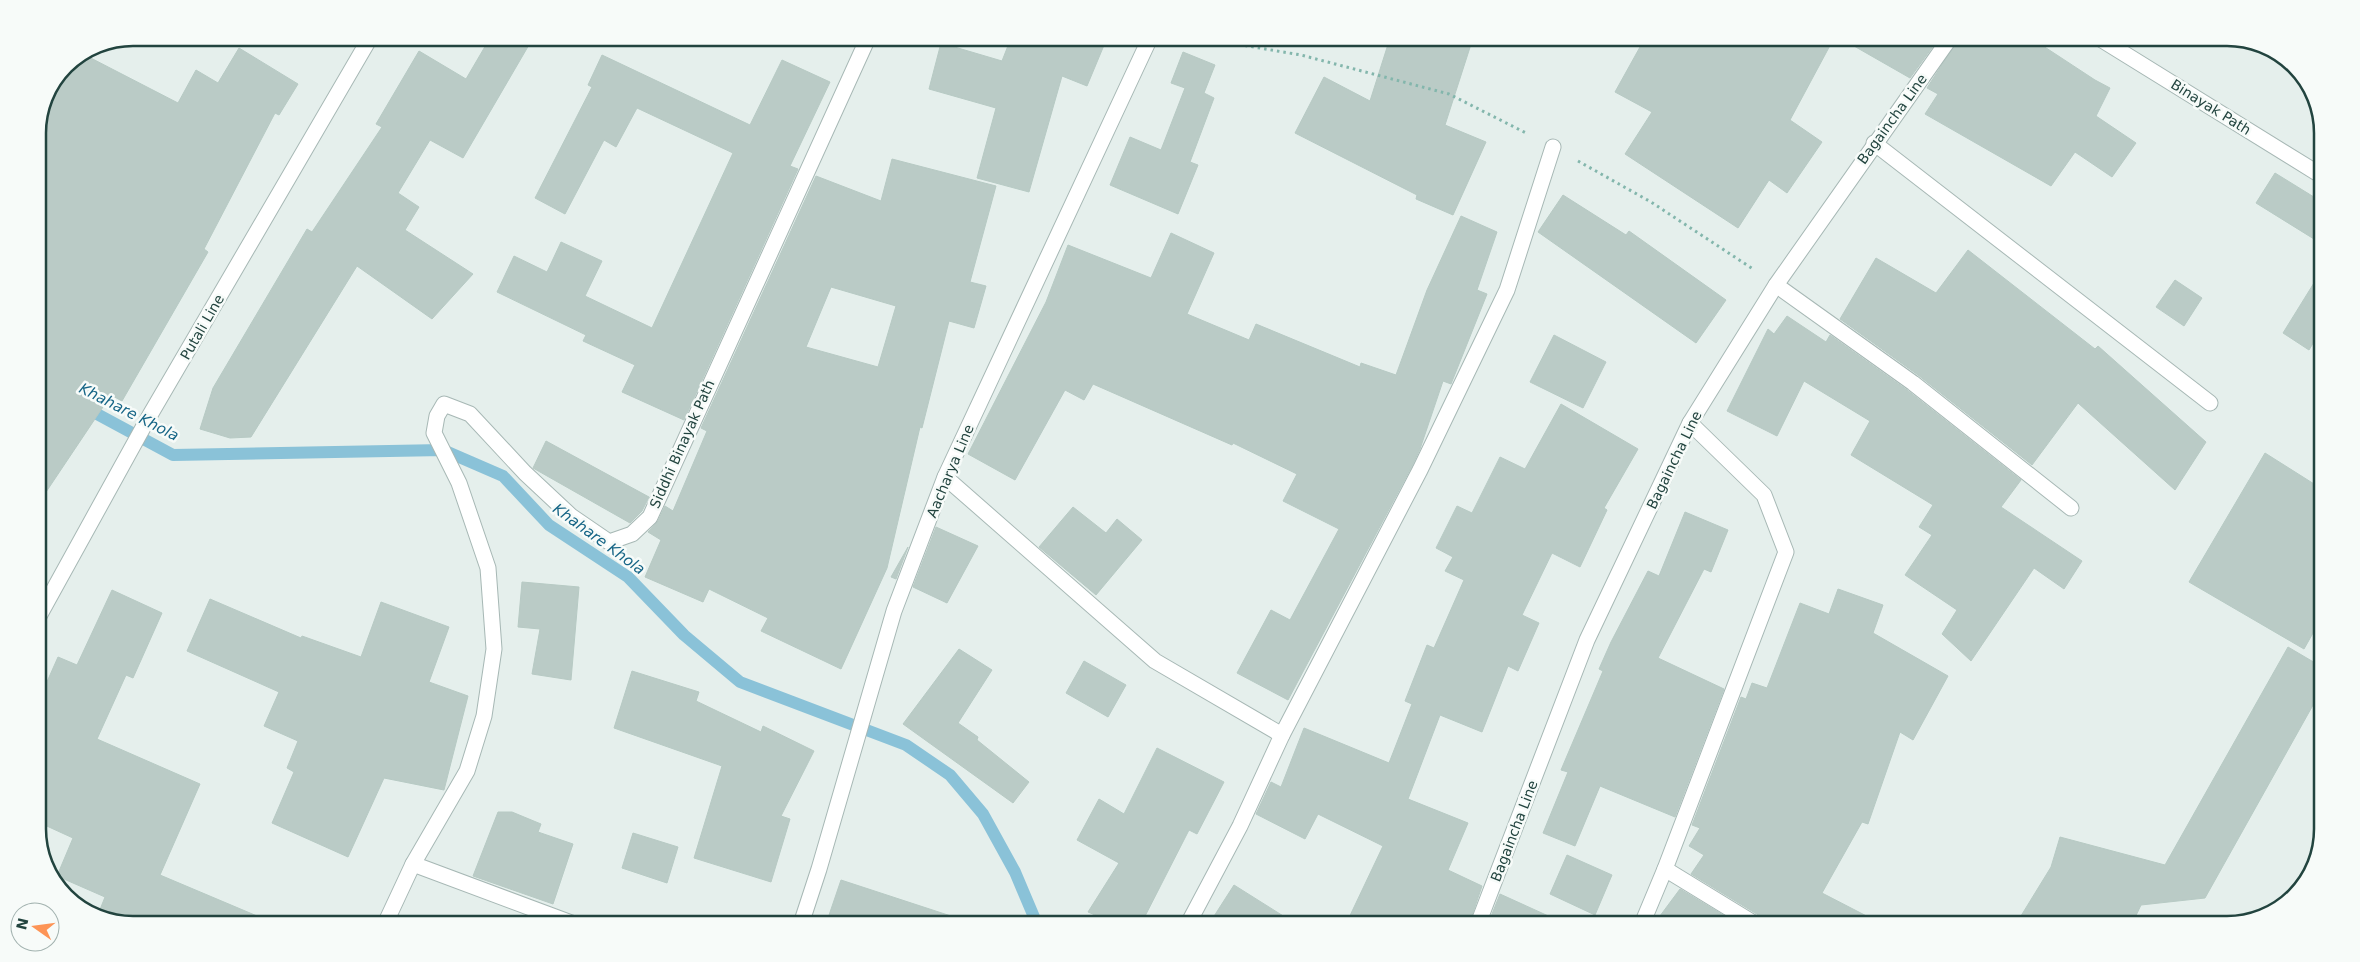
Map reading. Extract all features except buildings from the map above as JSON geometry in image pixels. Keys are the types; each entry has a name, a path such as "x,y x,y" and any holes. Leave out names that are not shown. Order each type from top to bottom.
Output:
{"street":[{"name":"Putali Line","path":"46,603 150,415 365,46"},
{"name":"Siddhi Binayak Path","path":"389,916 413,864 466,771 484,716 494,649 488,568 459,483 434,433 437,416 444,404 470,414 526,473 571,516 609,542 632,534 650,517 864,46"},
{"name":"Aacharya Line","path":"803,916 852,758 866,703 894,611 945,477 1146,46"},
{"name":"Bagaincha Line","path":"1481,916 1587,640 1690,423 1776,285 1874,143 1944,46"},
{"name":"Binayak Path","path":"2113,46 2314,171"},
{"path":"1874,143 2210,403"},
{"path":"1192,916 1240,826 1282,735 1420,470 1507,290 1553,147"},
{"path":"1776,285 1914,383 2071,508"},
{"path":"1645,916 1786,552 1764,495 1690,423"},
{"path":"945,477 1155,662 1282,735"},
{"path":"413,864 553,916"},
{"path":"1665,869 1742,916"}],"path":[{"path":"1248,46 1301,55 1449,94 1553,147 1651,202 1776,285"}],"waterway":[{"name":"Khahare Khola","path":"84,407 173,455 443,450 503,476 549,525 628,577 684,635 740,682 906,745 950,775 983,814 1015,872 1034,916"}]}
